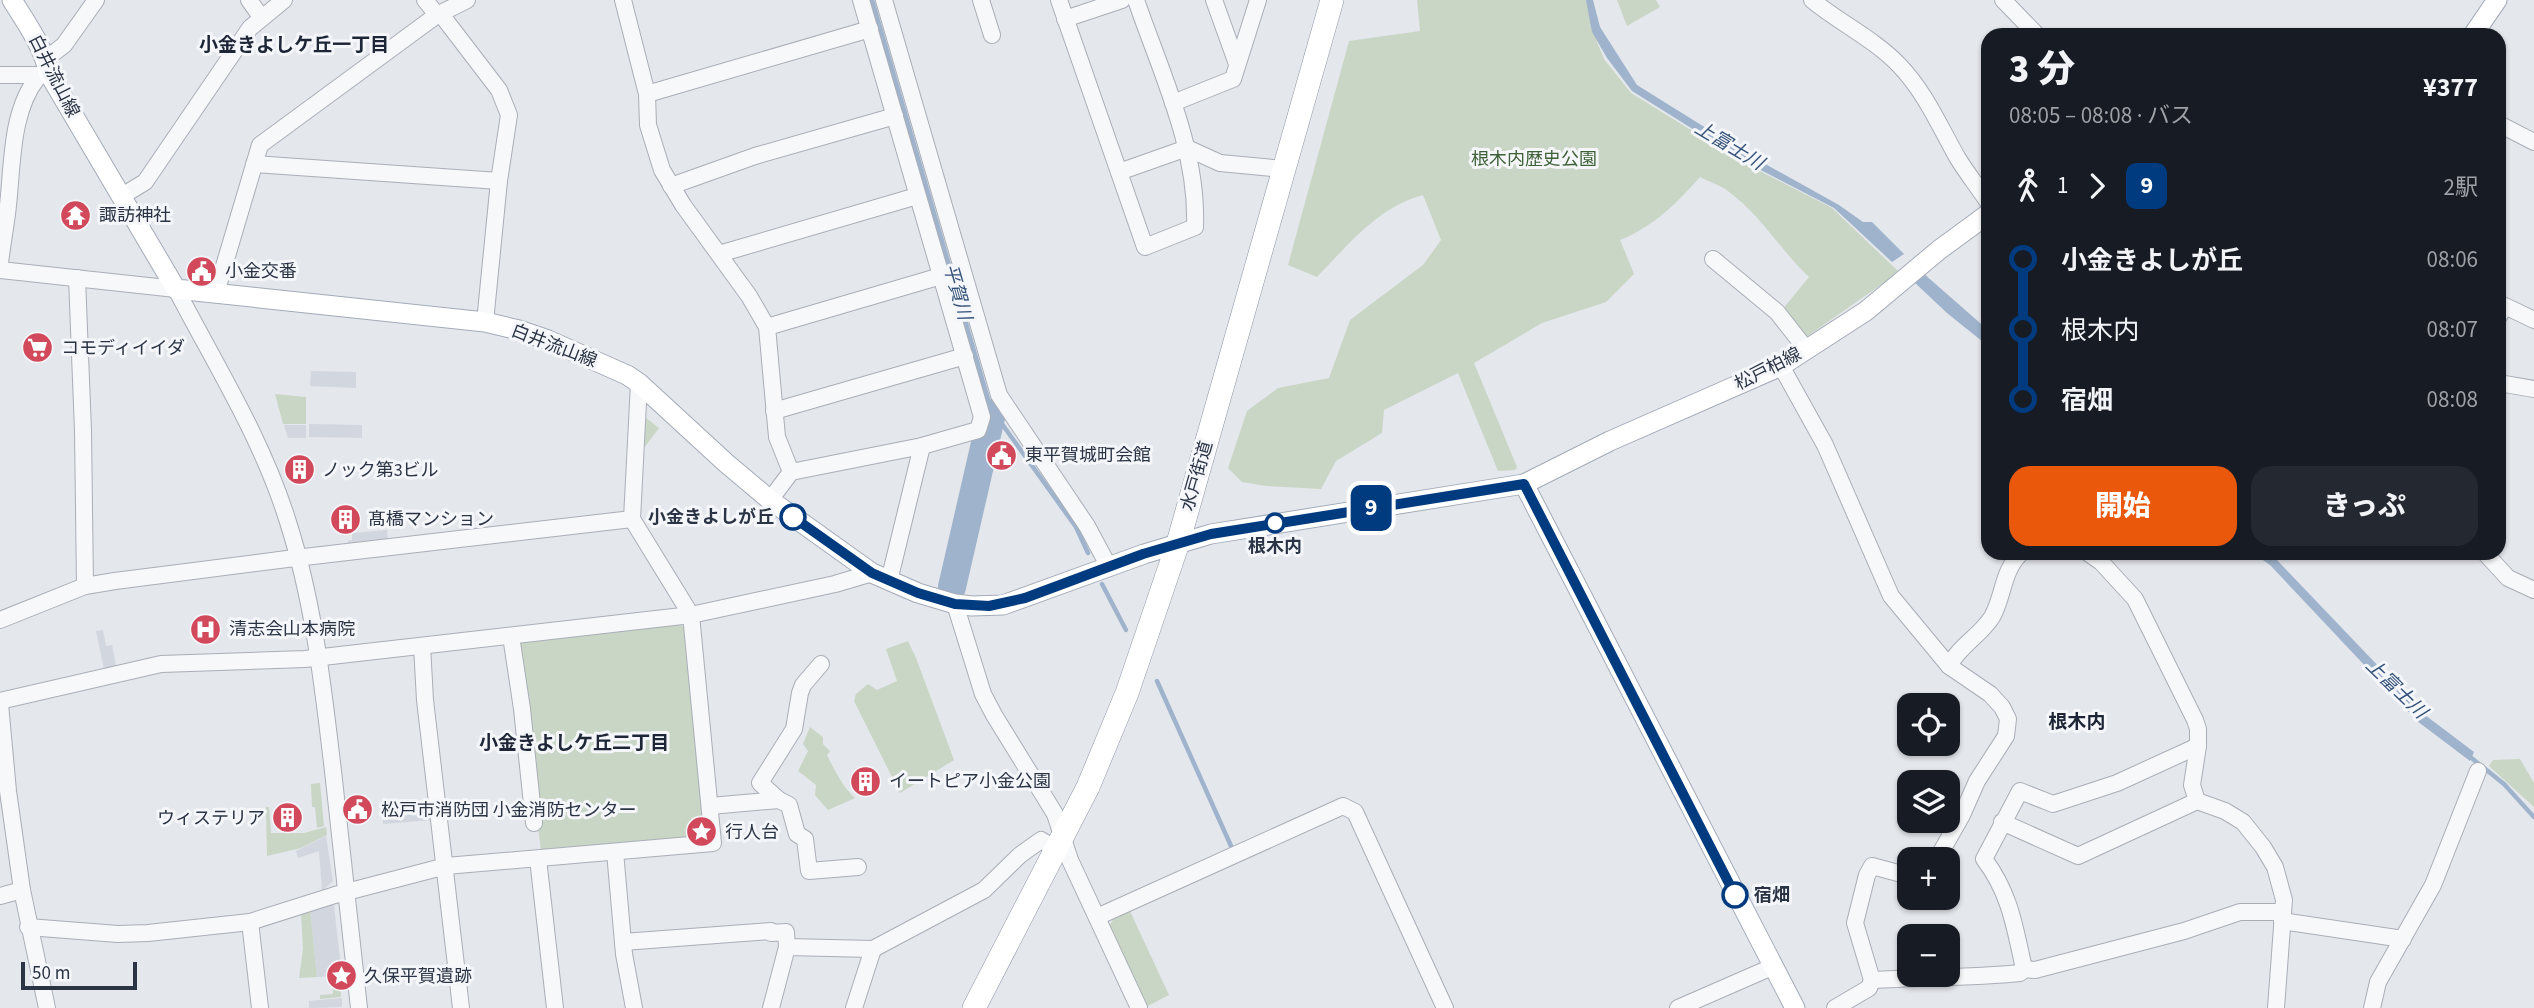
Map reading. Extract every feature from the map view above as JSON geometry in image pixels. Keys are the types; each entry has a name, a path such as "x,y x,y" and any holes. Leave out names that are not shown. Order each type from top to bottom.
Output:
{"highway":[{"name":"水戸街道","path":"974,1008 1088,787 1127,693 1178,542 1332,0"}],"main road":[{"name":"白井流山線","path":"12,0 45,70 176,289 485,322 548,340 627,375 639,383 770,500 880,577 918,593 955,604 1003,605 1178,542"},
{"path":"2478,28 2497,0"},
{"name":"松戸柏線","path":"1178,542 1227,530 1524,484 1610,441 1781,366 1866,311 1939,250 1981,219"},
{"path":"1524,484 1795,1008"}],"street":[{"path":"0,263 12,158 20,118 31,86 64,46 96,0"},
{"path":"249,0 261,17"},
{"path":"122,197 145,182 250,28 284,0"},
{"path":"425,0 505,102 509,116 499,181 485,322"},
{"path":"216,293 260,145 438,14 467,0"},
{"path":"624,0 647,94 648,125 654,148 671,186 749,296 766,327 777,437 791,472"},
{"path":"770,500 791,472 922,446 978,430 982,418 862,0"},
{"path":"884,0 999,395 1087,526 1109,567"},
{"path":"981,0 992,35"},
{"path":"1059,0 1145,247 1195,227 1196,215 1187,148 1136,0"},
{"path":"1065,19 1122,0"},
{"path":"1214,0 1237,64"},
{"path":"1173,103 1233,79 1258,0"},
{"path":"1812,0 1900,66 1926,99 1959,160 1981,192"},
{"path":"2003,0 2030,28"},
{"path":"647,94 870,29"},
{"path":"0,75 45,70"},
{"path":"671,186 755,156 895,116"},
{"path":"2506,128 2534,142"},
{"path":"1119,172 1187,148 1220,163 1284,169"},
{"path":"254,164 499,181"},
{"path":"719,254 917,196"},
{"path":"1713,259 1777,312 1807,349"},
{"path":"0,270 176,289 227,380 259,446 288,520 299,557 319,657 359,1008"},
{"path":"766,327 941,276"},
{"path":"77,278 85,586"},
{"path":"2506,306 2534,320"},
{"path":"774,411 965,356"},
{"path":"1781,366 1825,445 1891,596 1949,666 1990,694 2002,707 2008,719 2006,736 1977,780 1944,847"},
{"path":"28,927 118,934 250,922 346,892 446,866 713,843 691,615 632,519 639,383"},
{"path":"2506,384 2534,389"},
{"path":"47,1008 22,890 8,791 0,703 161,664 319,657 691,615 880,577 922,446"},
{"path":"0,620 85,586 299,557 632,519"},
{"path":"1949,666 1955,654 1972,640 1994,614 2007,572 2016,560"},
{"path":"2098,560 2125,586 2145,616 2174,682 2195,720 2198,746 2192,779 2197,801"},
{"path":"2491,560 2508,578 2534,590"},
{"path":"955,604 984,694 1055,814 1059,843 1139,1008"},
{"path":"511,636 534,823"},
{"path":"422,646 425,700 461,1008"},
{"path":"821,664 803,685 794,729 760,783 789,805 797,834 805,839 809,871 858,867"},
{"path":"2024,970 2007,897 1998,878 1984,859 2020,791 2053,804 2117,783 2198,746"},
{"path":"2372,1008 2378,982 2433,884 2478,771"},
{"path":"710,806 779,800"},
{"path":"2002,822 2078,856 2197,801 2225,811 2249,827 2275,867 2282,890 2283,916 2276,1008"},
{"path":"1097,917 1343,806 1354,812 1446,1008"},
{"path":"787,947 873,949 984,890 1020,855 1041,840 1059,843"},
{"path":"615,852 623,942 634,1008"},
{"path":"538,859 555,1008"},
{"path":"1835,1008 1869,988 1872,980 1855,923 1867,875 1872,866 1897,873"},
{"path":"0,896 22,890"},
{"path":"1872,980 1930,976 1971,978 2020,973 2131,946 2240,912 2283,916 2403,939"},
{"path":"250,922 260,1008"},
{"path":"623,942 786,932 787,947 771,1008"},
{"path":"853,1008 873,949"},
{"path":"1678,1008 1772,967"}],"shaded area":[{"path":"311,371 356,372 356,388 310,386"},
{"path":"309,424 362,425 362,438 309,437"},
{"path":"284,425 306,425 306,438 288,438"},
{"path":"387,530 388,543 348,546 352,533"},
{"path":"103,630 106,646 112,645 116,666 104,669 96,631"},
{"path":"432,813 432,820 383,824 383,817"},
{"path":"326,836 333,881 322,891 319,851 298,858 296,851"},
{"path":"329,901 334,906 342,976 317,977 310,909"},
{"path":"342,998 342,1007 309,1008 309,1001"}],"green space":[{"name":"根木内歴史公園","path":"1417,0 1588,0 1597,42 1604,59 1631,93 1746,164 1832,208 1899,272 1805,338 1782,310 1809,277 1740,201 1722,187 1700,177 1664,213 1620,240 1634,274 1606,302 1542,323 1474,363 1517,467 1515,470 1498,471 1458,373 1384,410 1382,433 1336,461 1321,489 1242,482 1228,468 1247,411 1278,388 1329,378 1350,320 1423,265 1441,240 1423,195 1392,208 1378,218 1352,240 1317,277 1288,265 1349,41 1420,31"},
{"path":"1617,0 1656,0 1660,7 1627,26"},
{"path":"275,394 306,397 306,424 283,424"},
{"path":"645,417 659,428 644,448"},
{"path":"679,623 686,629 710,838 541,851 517,648 523,641"},
{"path":"908,641 954,760 900,793 854,701 856,694 868,684 877,690 897,681 886,649"},
{"path":"810,727 823,737 823,744 830,751 827,755 833,767 855,798 828,810 815,795 816,785 798,771 808,751 803,744"},
{"path":"2520,759 2534,783 2534,807 2489,766 2493,760"},
{"path":"320,783 324,826 317,828 315,807 312,807 311,784"},
{"path":"266,807 269,807 271,833 304,833 326,827 327,835 301,848 267,856"},
{"path":"310,909 317,977 299,978 303,949 301,912"},
{"path":"1129,909 1169,995 1146,1007 1109,926 1116,915"},
{"path":"332,979 340,979 341,997 320,999 320,995 333,994"}],"water":[{"path":"1586,0 1593,0 1600,27 1637,85 1863,222 1872,222 1904,254 1892,262 1834,208 1747,163 1632,91 1607,58 1592,32"},
{"path":"1923,273 1981,324 1981,340 1947,313 1913,281"},
{"path":"2263,560 2277,560 2425,715 2474,752 2470,761 2417,721"}],"waterway":[{"name":"平賀川","path":"872,0 992,413 1076,527 1088,553"},
{"name":"平賀川","path":"952,587 992,413"},
{"path":"1102,584 1126,630"},
{"path":"1157,681 1231,846"},
{"name":"上富士川","path":"2469,756 2504,784 2534,817"}],"bus line":[{"name":"9","path":"793,517 872,573 918,593 955,604 989,606 1025,598 1178,542 1227,530 1524,484 1735,895"}],"place":[{"name":"諏訪神社","path":"76,215"},
{"name":"小金交番","path":"202,271"},
{"name":"コモディイイダ","path":"38,348"},
{"name":"東平賀城町会館","path":"1002,455"},
{"name":"ノック第3ビル","path":"299,470"},
{"name":"小金きよしが丘","path":"793,517"},
{"name":"髙橋マンション","path":"345,519"},
{"name":"根木内","path":"1275,523"},
{"name":"清志会山本病院","path":"206,629"},
{"name":"イートピア小金公園","path":"866,781"},
{"name":"松戸市消防団 小金消防センター","path":"358,810"},
{"name":"ウィステリア","path":"288,818"},
{"name":"行人台","path":"702,832"},
{"name":"宿畑","path":"1735,895"},
{"name":"久保平賀遺跡","path":"341,976"}],"district":[{"name":"小金きよしケ丘一丁目","path":"294,45"},
{"name":"根木内","path":"2077,722"},
{"name":"小金きよしケ丘二丁目","path":"574,743"}]}
